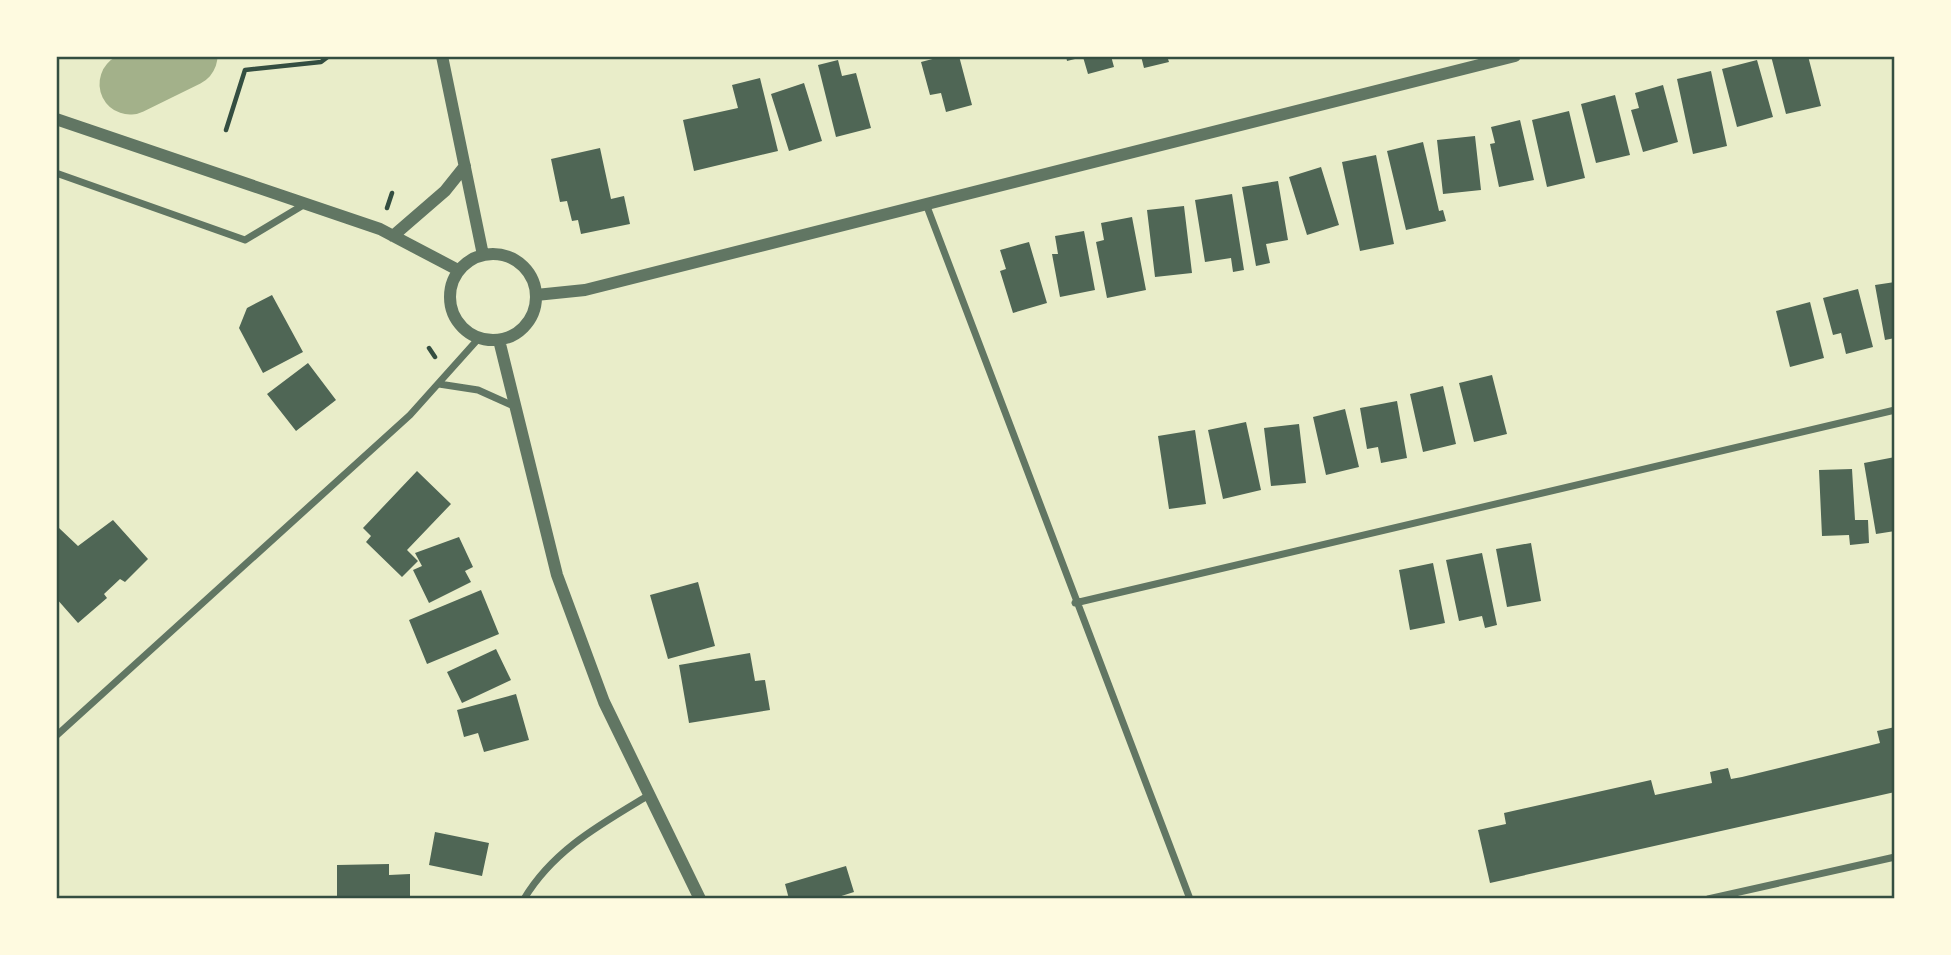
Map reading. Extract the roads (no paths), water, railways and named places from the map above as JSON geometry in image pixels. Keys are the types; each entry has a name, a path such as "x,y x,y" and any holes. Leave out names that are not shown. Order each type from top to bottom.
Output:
{"street":[{"path":"442,56 483,255"},
{"path":"536,295 585,290 1515,56"},
{"path":"56,120 393,236 458,270"},
{"path":"393,236 445,191 466,166"},
{"path":"56,173 245,240 305,204"},
{"path":"925,203 1190,899"},
{"path":"499,254 519,260 532,276 536,295 534,311 527,324 516,334 499,340 479,338 463,330 455,316 450,296 458,270 483,255 499,254"},
{"path":"56,736 410,415 479,338"},
{"path":"499,340 557,575 604,702 700,899"},
{"path":"439,384 478,390 516,407"},
{"path":"1076,603 1895,410"},
{"path":"524,899 538,876 579,837 649,795"},
{"path":"1708,899 1895,857"}],"waterway":[{"path":"130,84 187,56"}]}
